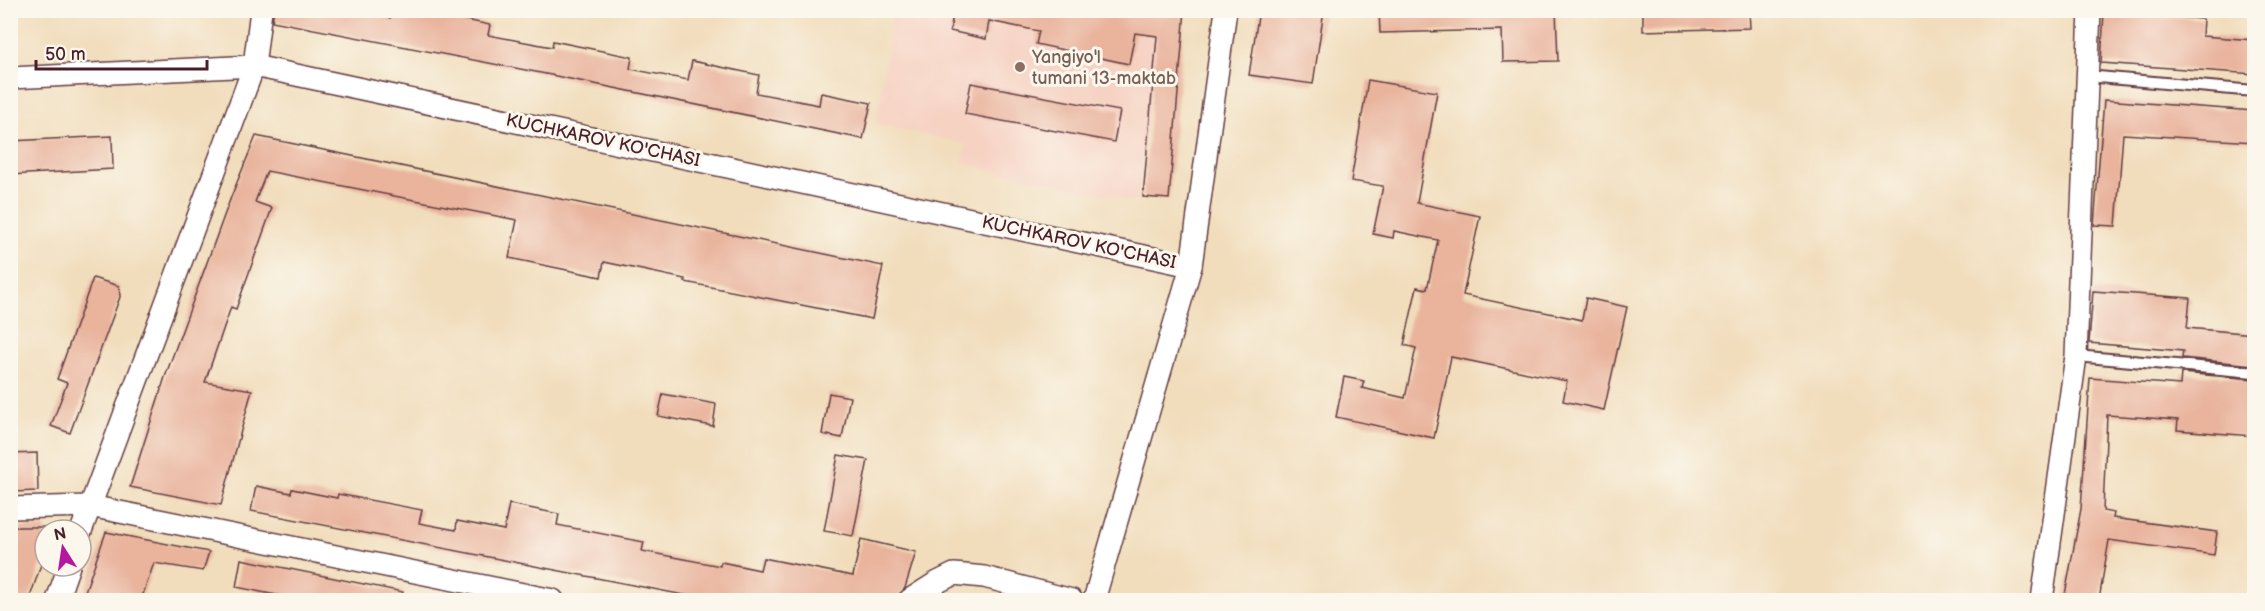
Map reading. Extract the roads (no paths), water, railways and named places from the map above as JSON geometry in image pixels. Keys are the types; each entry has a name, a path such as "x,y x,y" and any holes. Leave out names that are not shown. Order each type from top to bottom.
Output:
{"street":[{"path":"86,518 254,66 261,10"},
{"path":"1094,600 1191,266 1226,10"},
{"path":"2042,600 2076,356 2090,10"},
{"name":"KUCHKAROV KO'CHASI","path":"10,78 254,66 1191,266"},
{"path":"10,508 90,506 554,600"},
{"path":"909,600 954,574 984,577 1072,600"},
{"path":"57,600 65,578"}],"lane":[{"path":"2087,76 2254,91"},
{"path":"2076,356 2254,372"}],"place":[{"name":"Yangiyo'l tumani 13-maktab","path":"1020,67"}]}
